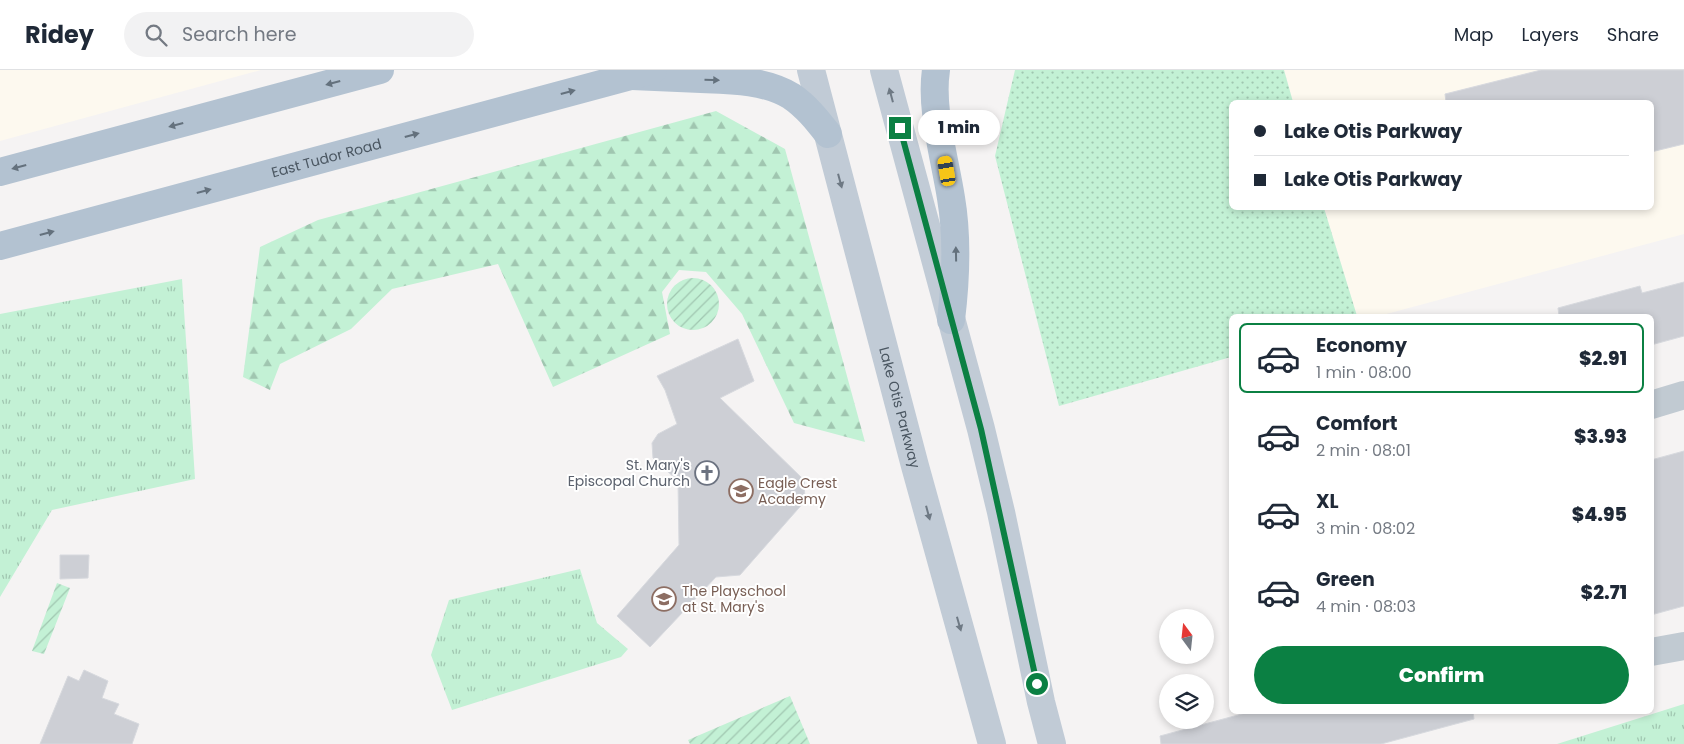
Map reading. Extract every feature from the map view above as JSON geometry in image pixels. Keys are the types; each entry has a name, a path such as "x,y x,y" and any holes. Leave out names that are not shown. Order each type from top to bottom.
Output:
{"main road":[{"path":"0,172 380,70"},
{"name":"Lake Otis Parkway","path":"811,70 915,466 992,744"},
{"path":"884,70 983,438 1052,744"},
{"path":"936,70 936,104 952,200 955,236 956,288 951,320"},
{"name":"East Tudor Road","path":"0,246 640,73 726,80 767,86 784,92 800,102 828,134"}],"street":[{"path":"1654,403 1684,395"},
{"path":"1654,651 1684,646"}],"shaded area":[{"path":"0,70 261,70 0,141"},
{"path":"1284,70 1684,70 1684,234 1386,314 1356,314 1325,210 1654,210 1654,100 1292,100"}],"green space":[{"path":"1015,70 1284,70 1292,100 1229,100 1229,210 1325,210 1356,314 1229,314 1229,358 1059,406 995,156"},
{"path":"716,111 785,149 865,442 794,423 742,314 706,272 679,270 662,292 670,334 553,387 498,264 392,289 351,329 280,364 270,390 243,377 260,247 318,220"},
{"path":"693,278 707,282 715,290 719,304 715,318 707,326 693,330 679,326 671,318 667,304 671,290 679,282"},
{"path":"182,279 195,479 52,510 0,597 0,314"},
{"path":"580,569 597,623 628,649 621,657 452,710 431,655 449,600"},
{"path":"57,583 70,588 44,654 32,651"},
{"path":"790,696 810,744 690,744 688,740"},
{"path":"1684,704 1684,744 1557,744 1654,714"}],"building":[{"path":"1541,70 1684,70 1684,144 1654,151 1654,100 1446,100 1445,94"},
{"path":"1684,282 1684,336 1654,344 1654,314 1559,314 1558,308 1640,286 1642,293"},
{"name":"Eagle Crest Academy","path":"738,339 754,381 720,398 804,480 805,501 740,575 716,577 650,647 617,616 679,545 678,481 653,458 652,443 658,434 677,424 665,390 657,376"},
{"path":"1684,451 1684,606 1654,614 1654,459"},
{"path":"60,555 89,555 88,578 60,579"},
{"path":"84,670 108,681 102,698 119,704 114,714 139,724 132,744 40,744 68,676 79,681"},
{"path":"1242,714 1473,714 1474,719 1381,744 1161,744 1160,736 1186,729 1214,729 1214,721"}],"place":[{"name":"St. Mary's Episcopal Church","path":"707,473"},
{"name":"Eagle Crest Academy","path":"741,491"},
{"name":"The Playschool at St. Mary's","path":"664,599"}],"route":[{"path":"900,128 981,429 1037,684"}]}
